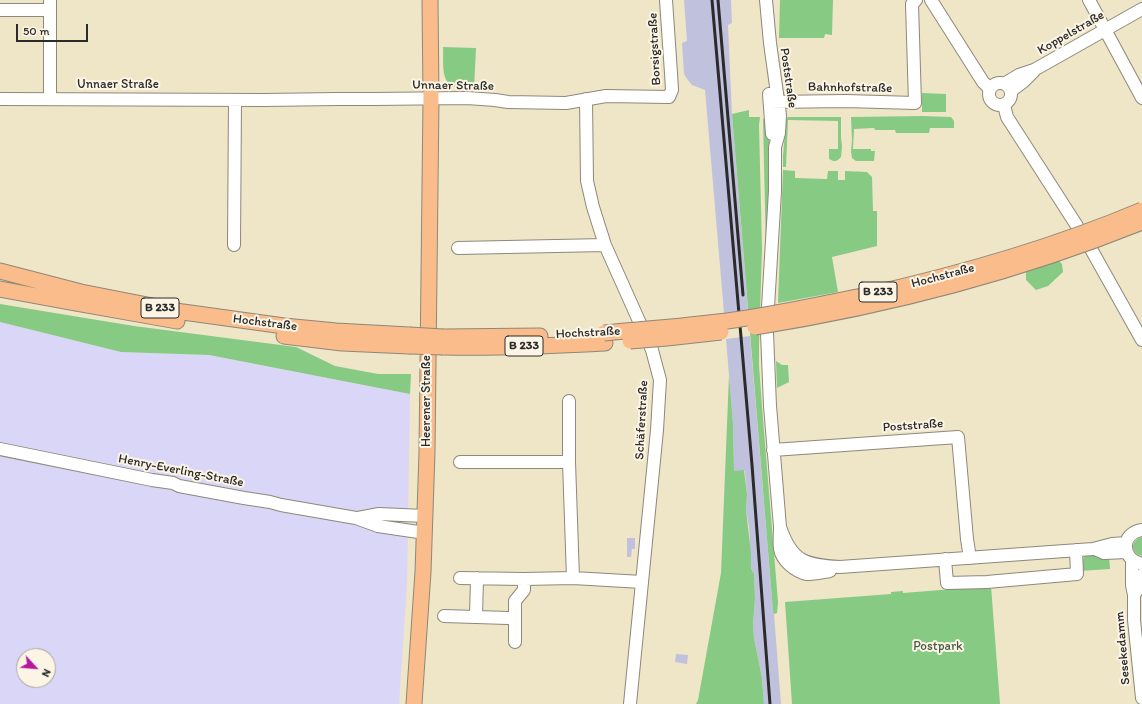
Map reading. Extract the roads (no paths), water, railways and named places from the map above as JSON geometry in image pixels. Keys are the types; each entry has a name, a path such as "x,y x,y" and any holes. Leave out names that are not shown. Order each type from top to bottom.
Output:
{"main road":[{"name":"Heerener Straße","path":"414,704 425,533 427,445 431,99 430,0"},
{"name":"Hochstraße","path":"605,338 734,320 804,308 904,286 956,273 1034,250 1142,210"},
{"name":"Hochstraße","path":"0,270 81,292 183,312 284,326 409,340 443,342 553,336 667,338 737,330 806,319 904,298 1039,259 1088,243 1142,222"},
{"name":"Hochstraße","path":"0,289 181,322 282,336 342,343 409,340"}],"street":[{"name":"Borsigstraße","path":"666,0 672,90 669,97"},
{"name":"Poststraße","path":"766,0 774,101 780,115 779,133 775,147 775,191 768,307"},
{"name":"Bahnhofstraße","path":"774,101 915,103 912,4 916,0"},
{"path":"931,0 983,82 990,89"},
{"path":"1089,0 1142,98"},
{"path":"0,10 50,5 50,99"},
{"name":"Koppelstraße","path":"1007,87 1019,75 1034,70 1142,9"},
{"path":"1001,83 1007,87 1011,94 1009,100 1004,105 997,105 991,101 989,94 990,89 995,84 1001,83"},
{"name":"Unnaer Straße","path":"0,99 235,100 467,98 508,102 566,103 606,96 669,97"},
{"name":"Schäferstraße","path":"586,99 587,181 593,207 606,245 652,350 660,380 658,430 630,704"},
{"path":"234,245 235,100"},
{"path":"1004,105 1007,118 1077,226"},
{"path":"458,248 606,245"},
{"path":"1091,249 1142,340"},
{"path":"766,333 780,527 780,551 787,562 800,572 808,574 828,571 840,567 1093,549 1112,544 1132,555"},
{"path":"569,401 569,462 573,578"},
{"name":"Poststraße","path":"774,450 958,437 970,558"},
{"name":"Henry-Everling-Straße","path":"0,449 173,483 179,486 270,502 281,506 356,518 378,526 425,533"},
{"path":"460,462 569,462"},
{"name":"Henry-Everling-Straße","path":"356,518 379,514 425,516"},
{"path":"1132,555 1131,535 1141,528"},
{"path":"945,559 947,583 987,582 1077,574 1076,550"},
{"name":"Sesekedamm","path":"1132,555 1134,620 1142,698"},
{"name":"Sesekedamm","path":"1134,595 1140,586 1142,575"},
{"path":"460,578 573,578 642,582"},
{"path":"476,617 477,578"},
{"path":"515,642 515,601 524,590 524,579"},
{"path":"444,616 508,618"}],"railway":[{"path":"712,0 752,465 770,704"},
{"path":"718,0 743,295"}],"park label":[{"name":"Postpark","path":"938,647"}]}
